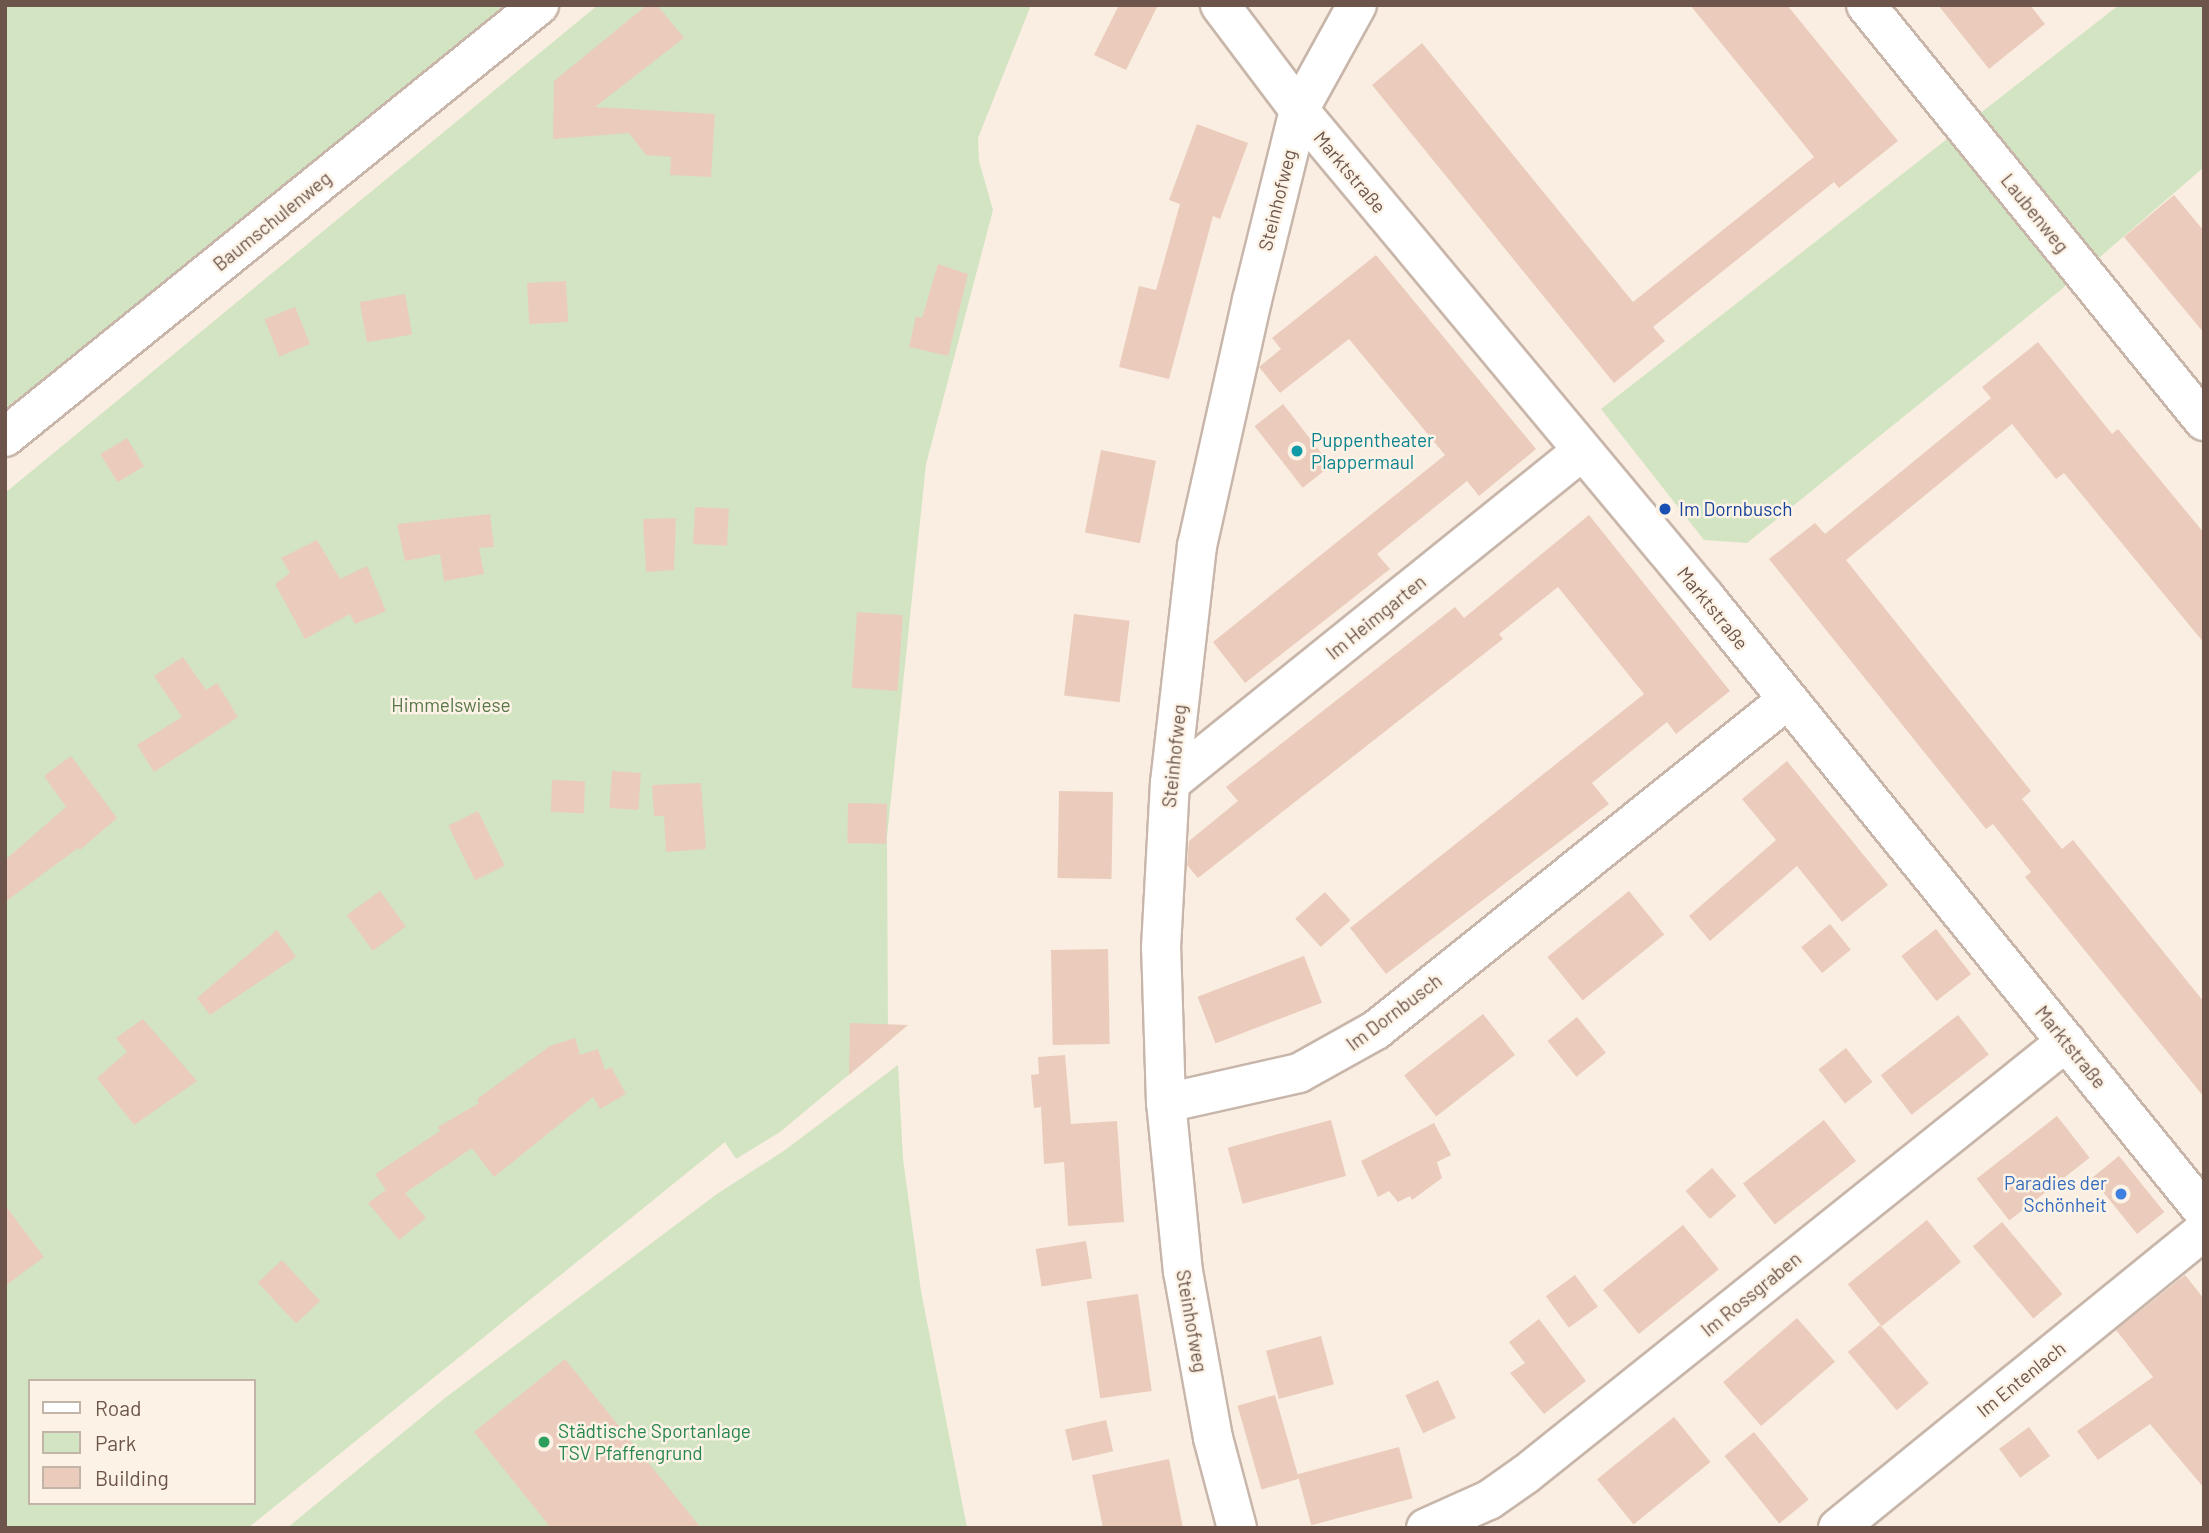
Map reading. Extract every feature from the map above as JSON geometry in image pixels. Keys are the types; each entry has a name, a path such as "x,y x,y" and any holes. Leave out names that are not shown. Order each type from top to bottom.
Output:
{"street":[{"name":"Baumschulenweg","path":"5,437 539,5"},
{"name":"Marktstraße","path":"1220,5 1299,110 1787,700 2204,1212"},
{"name":"Steinhofweg","path":"1237,1528 1213,1438 1183,1272 1166,1103 1161,948 1170,783 1197,546 1299,110 1357,5"},
{"name":"Laubenweg","path":"1866,5 2204,421"},
{"name":"Im Heimgarten","path":"1170,783 1582,451"},
{"name":"Im Dornbusch","path":"1166,1103 1299,1073 1376,1031 1787,700"},
{"name":"Im Rossgraben","path":"1426,1528 1489,1500 1526,1474 2066,1042"},
{"name":"Im Entenlach","path":"1838,1528 2204,1231"}],"green space":[{"path":"5,5 510,5 5,417"},
{"name":"Himmelswiese","path":"598,5 1031,5 978,138 979,161 993,210 926,464 887,837 888,1042 780,1132 736,1159 725,1142 248,1528 5,1528 5,493"},
{"path":"2119,5 2204,5 2204,167 2078,276 1747,543 1704,540 1601,409"},
{"path":"898,1065 903,1159 921,1291 967,1528 287,1528 445,1398 717,1194 785,1150"}],"building":[{"path":"647,5 657,5 684,38 595,107 715,114 711,177 670,175 671,157 646,155 629,133 553,139 554,81"},
{"path":"1119,5 1158,5 1126,70 1094,55"},
{"path":"1690,5 1787,5 1898,141 1839,188 1834,182 1653,327 1665,341 1614,383 1372,85 1422,43 1633,302 1814,157"},
{"path":"1938,5 2030,5 2045,24 1989,69"},
{"path":"1197,124 1248,143 1220,219 1213,216 1169,379 1119,367 1139,286 1156,290 1180,204 1169,200"},
{"path":"2174,195 2204,231 2204,333 2124,237"},
{"path":"1376,255 1536,449 1479,496 1467,481 1377,554 1390,569 1245,683 1213,642 1445,455 1349,339 1280,393 1259,367 1281,349 1272,338"},
{"path":"938,264 968,274 948,356 909,347 916,316 922,318"},
{"path":"566,281 568,322 529,324 527,283"},
{"path":"405,294 412,334 367,342 360,302"},
{"path":"295,307 310,344 279,356 264,319"},
{"path":"2038,342 2112,434 2118,429 2204,533 2204,643 2064,473 2056,479 2012,424 1846,560 2031,791 2022,799 2062,849 2073,840 2204,1002 2204,1097 2025,877 2031,872 1993,824 1986,829 1769,559 1815,523 1825,534 1991,398 1982,387"},
{"name":"Puppentheater Plappermaul","path":"1283,404 1331,465 1303,488 1255,426"},
{"path":"127,438 144,466 117,482 100,454"},
{"path":"1101,450 1156,461 1140,543 1085,532"},
{"path":"695,507 729,509 727,546 693,544"},
{"path":"490,514 494,547 479,548 484,574 444,581 440,554 405,561 397,524"},
{"path":"1589,515 1730,691 1676,734 1667,722 1592,783 1609,804 1386,974 1350,928 1644,694 1558,587 1499,634 1503,639 1198,878 1187,865 1189,841 1238,801 1226,787 1455,607 1464,618"},
{"path":"676,518 674,570 646,572 643,519"},
{"path":"317,540 340,579 367,566 386,611 355,624 350,614 305,639 275,584 290,573 281,558"},
{"path":"857,612 903,615 898,691 852,688"},
{"path":"1074,614 1130,621 1120,702 1064,695"},
{"path":"183,657 206,690 217,683 238,717 154,772 137,745 182,717 154,676"},
{"path":"71,756 117,818 80,850 78,848 5,902 5,860 66,807 44,776"},
{"path":"1787,761 1888,885 1842,922 1797,866 1710,941 1689,916 1776,840 1742,799"},
{"path":"612,771 641,773 638,810 609,808"},
{"path":"552,780 585,781 584,813 551,812"},
{"path":"701,783 706,849 666,852 664,816 654,816 652,785"},
{"path":"1059,791 1113,792 1111,879 1057,878"},
{"path":"848,803 887,804 886,844 847,843"},
{"path":"478,811 505,866 475,880 448,825"},
{"path":"380,891 406,927 373,951 347,915"},
{"path":"1629,891 1664,935 1583,1001 1547,957"},
{"path":"1325,892 1350,920 1321,947 1295,919"},
{"path":"1830,924 1851,950 1822,973 1801,947"},
{"path":"1936,929 1971,974 1936,1001 1901,956"},
{"path":"277,930 296,957 210,1015 197,998"},
{"path":"1108,949 1110,1044 1053,1045 1051,950"},
{"path":"1304,956 1322,1003 1215,1044 1198,997"},
{"path":"1483,1014 1515,1055 1436,1117 1404,1076"},
{"path":"1958,1015 1989,1054 1912,1115 1881,1075"},
{"path":"1577,1017 1606,1053 1576,1077 1547,1041"},
{"path":"143,1019 197,1081 134,1125 97,1078 127,1052 116,1038"},
{"path":"850,1023 908,1025 849,1075"},
{"path":"575,1038 580,1055 598,1049 605,1070 611,1067 626,1094 600,1109 593,1097 494,1177 472,1148 405,1193 426,1218 399,1240 368,1203 386,1190 375,1174 440,1131 438,1127 479,1103 477,1099 550,1046"},
{"path":"1846,1048 1872,1082 1845,1103 1818,1070"},
{"path":"1065,1055 1071,1124 1117,1121 1124,1222 1068,1226 1064,1162 1044,1164 1041,1107 1034,1108 1031,1075 1039,1074 1038,1057"},
{"path":"2057,1116 2090,1158 2009,1221 1977,1179"},
{"path":"1331,1120 1346,1176 1243,1204 1228,1148"},
{"path":"1824,1120 1856,1161 1775,1224 1743,1183"},
{"path":"1434,1123 1451,1155 1437,1162 1442,1178 1412,1200 1410,1196 1398,1202 1389,1191 1378,1197 1361,1161"},
{"path":"2119,1156 2164,1212 2137,1234 2092,1178"},
{"path":"1712,1168 1736,1196 1710,1219 1686,1191"},
{"path":"5,1205 44,1257 5,1286"},
{"path":"1927,1220 1961,1262 1882,1326 1848,1284"},
{"path":"2002,1222 2062,1294 2033,1318 1973,1246"},
{"path":"1683,1225 1719,1269 1639,1334 1603,1290"},
{"path":"1086,1241 1092,1279 1042,1287 1036,1249"},
{"path":"282,1260 320,1301 296,1323 258,1283"},
{"path":"1575,1275 1598,1307 1569,1328 1546,1296"},
{"path":"2185,1275 2204,1299 2204,1488 2150,1424 2098,1460 2077,1431 2153,1377 2116,1330"},
{"path":"1138,1294 1152,1391 1100,1398 1087,1301"},
{"path":"1797,1318 1835,1362 1761,1426 1723,1382"},
{"path":"1539,1319 1586,1381 1544,1414 1510,1373 1525,1363 1509,1342"},
{"path":"1880,1325 1929,1383 1897,1410 1848,1352"},
{"path":"1321,1336 1334,1384 1279,1399 1266,1351"},
{"path":"565,1359 701,1528 551,1528 474,1432"},
{"path":"1438,1380 1456,1418 1423,1433 1405,1395"},
{"path":"1275,1395 1299,1479 1261,1489 1238,1406"},
{"path":"1674,1417 1711,1462 1634,1524 1597,1479"},
{"path":"1106,1420 1113,1451 1072,1461 1065,1429"},
{"path":"2029,1427 2050,1456 2020,1478 1999,1449"},
{"path":"1754,1432 1809,1500 1779,1524 1724,1456"},
{"path":"1399,1447 1413,1498 1311,1525 1298,1474"},
{"path":"1169,1459 1183,1528 1103,1528 1092,1475"}],"place":[{"name":"Puppentheater Plappermaul","path":"1297,451"},
{"name":"Im Dornbusch","path":"1665,509"},
{"name":"Paradies der Schönheit","path":"2121,1194"},
{"name":"Städtische Sportanlage TSV Pfaffengrund","path":"544,1442"}]}
